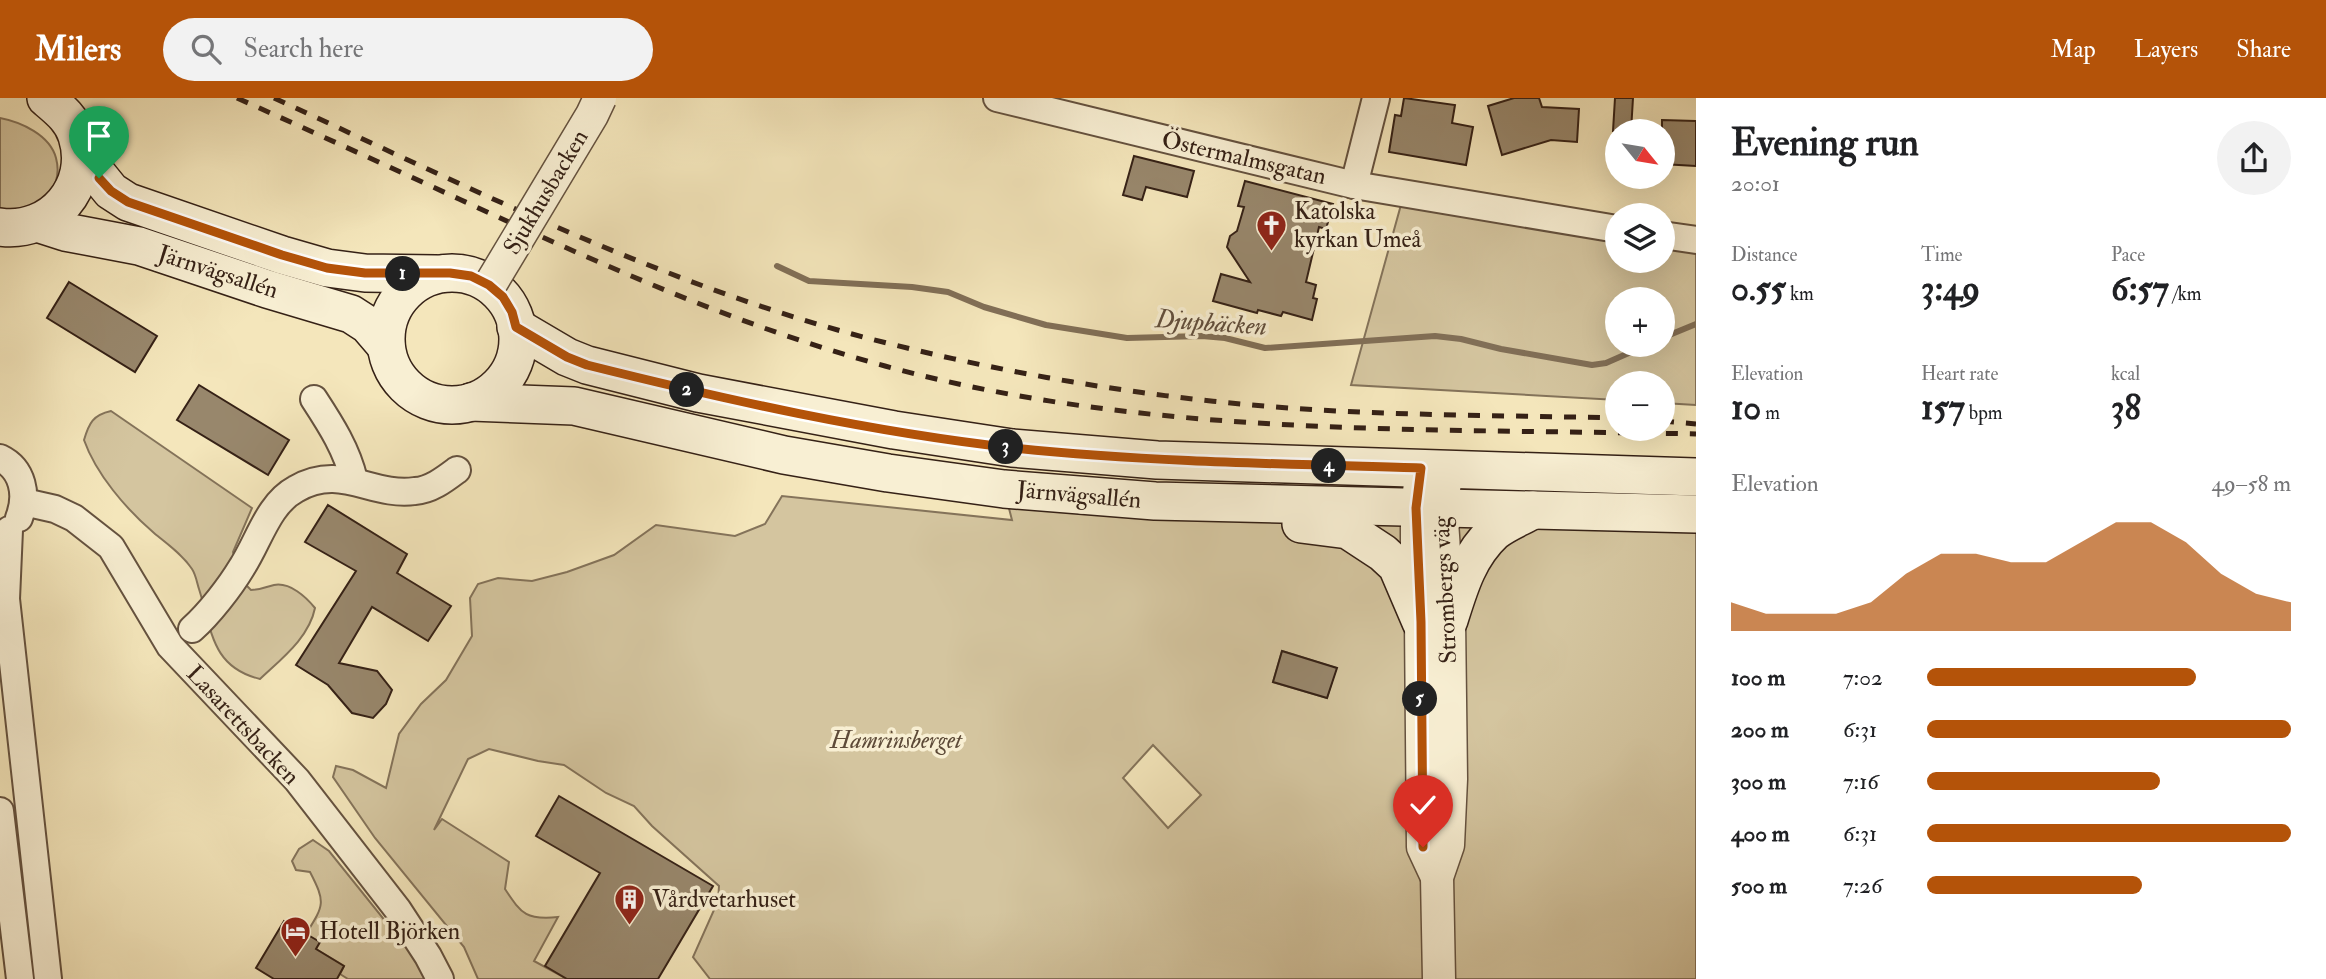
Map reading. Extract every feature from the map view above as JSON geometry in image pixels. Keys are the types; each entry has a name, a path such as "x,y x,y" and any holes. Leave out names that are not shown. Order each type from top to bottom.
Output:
{"main road":[{"path":"12,229 54,213 73,191 79,176 81,154 77,134 65,113 47,98"},
{"name":"Järnvägsallén","path":"81,154 111,191 128,202 282,255 327,268 365,273 441,274"},
{"name":"Järnvägsallén","path":"12,229 65,232 139,246 351,314 368,325 386,346"},
{"path":"441,274 471,276 489,285 503,297 512,312 516,327 518,344 507,376 492,391 471,402 455,405 435,403 418,396 401,382 391,365 386,346 386,329 391,313 401,297 415,284 441,274"},
{"name":"Järnvägsallén","path":"516,327 567,357 587,365 747,404 1012,448 1157,460 1696,477"},
{"name":"Järnvägsallén","path":"471,402 573,406 738,446 888,473 1004,489 1155,501 1696,514"},
{"path":"1155,501 1246,522 1314,525 1348,530 1383,553 1397,566 1435,621 1480,547 1496,530 1534,510"}],"street":[{"name":"Sjukhusbacken","path":"489,285 592,116 600,98"},
{"name":"Östermalmsgatan","path":"998,98 1354,185 1605,227"},
{"path":"1354,185 1376,98"},
{"path":"1675,237 1696,240"},
{"path":"314,399 349,458 354,480"},
{"path":"0,458 18,474 24,489 20,517 5,533 6,599 48,979"},
{"name":"Strombergs väg","path":"1434,469 1429,508 1435,621 1423,847 1437,877 1439,979"},
{"path":"192,629 220,598 243,565 281,500 294,490 312,481 335,479 354,480 388,491 417,491 441,482 457,470"},
{"name":"Lasarettsbacken","path":"24,502 55,509 74,518 111,547 170,646 297,780 398,910 440,979"},
{"path":"0,811 20,979"}],"green space":[{"path":"0,118 17,123 41,136 56,158 57,177 54,187 43,202 26,211 14,212 0,208"},
{"path":"1404,194 1605,227 1605,273 1675,273 1675,237 1696,240 1696,405 1675,404 1675,371 1605,371 1605,399 1351,385"},
{"path":"111,411 252,508 233,552 242,581 251,590 274,585 286,586 302,595 315,608 307,629 285,656 260,679 232,666 223,656 211,632 192,569 133,513 96,466 84,440 93,421"},
{"name":"Hamrinsberget","path":"1004,489 1696,514 1696,979 710,979 693,957 718,901 719,886 652,826 634,806 606,793 564,765 489,749 468,759 434,830 442,819 509,862 505,889 516,905 526,914 539,918 558,917 534,961 567,979 478,979 464,947 375,838 333,777 336,766 353,770 386,788 399,734 421,704 446,680 472,636 470,598 478,584 498,578 532,581 567,572 614,555 656,525 735,536 765,524 782,496 1012,520","holes":["1282,651 1336,668 1327,698 1273,682","1153,745 1201,795 1168,828 1123,778"]},
{"path":"313,840 329,851 419,963 426,979 348,979 340,974 344,966 316,949 306,934 319,910 321,898 310,872 296,870 292,861 299,849"}],"building":[{"path":"1404,98 1455,105 1452,123 1473,127 1466,165 1389,152 1395,115 1401,116"},
{"path":"1514,98 1539,98 1542,107 1579,109 1577,142 1551,140 1502,155 1488,106"},
{"path":"1615,98 1633,98 1632,119 1614,119"},
{"path":"1675,120 1696,121 1696,166 1675,165"},
{"path":"1134,156 1194,171 1187,197 1146,187 1142,200 1123,195"},
{"name":"Katolska kyrkan Umeå","path":"1245,181 1333,204 1326,229 1319,227 1306,282 1316,285 1313,298 1317,299 1312,320 1283,312 1281,316 1258,310 1257,313 1213,301 1221,274 1250,282 1227,247 1230,236 1237,231 1244,207 1238,206"},
{"path":"69,282 157,336 135,372 47,318"},
{"path":"199,385 289,440 268,475 177,420"},
{"path":"328,505 407,554 397,573 451,606 428,641 372,607 339,663 377,671 392,690 386,704 373,718 352,713 328,685 296,665 356,571 305,542"},
{"path":"1282,651 1337,668 1327,698 1273,682"},
{"name":"Vårdvetarhuset","path":"559,796 713,886 658,979 567,979 545,966 600,873 536,836"},
{"name":"Hotell Björken","path":"284,921 320,942 316,949 344,966 337,979 274,979 256,968"}],"waterway":[{"name":"Djupbäcken","path":"777,266 809,281 912,287 948,292 984,307 1046,325 1127,338 1202,336 1225,338 1265,348 1435,336 1592,365 1620,357"},
{"name":"Djupbäcken","path":"1675,333 1696,324"}],"railway":[{"path":"237,98 669,292 830,350 984,389 1085,406 1186,418 1288,425 1696,434"},
{"path":"274,98 558,228 630,258 777,312 901,347 1050,378 1201,400 1297,409 1605,418"},
{"path":"1675,422 1696,424"}],"place":[{"name":"Katolska kyrkan Umeå","path":"1271,252"},
{"name":"Vårdvetarhuset","path":"629,926"},
{"name":"Hotell Björken","path":"296,958"}],"route":[{"path":"99,178 111,191 128,202 327,268 365,273 450,273 471,276 489,285 503,297 512,312 516,327 567,357 587,365 747,404 1012,448 1157,460 1421,468 1416,508 1421,622 1423,847"}]}
